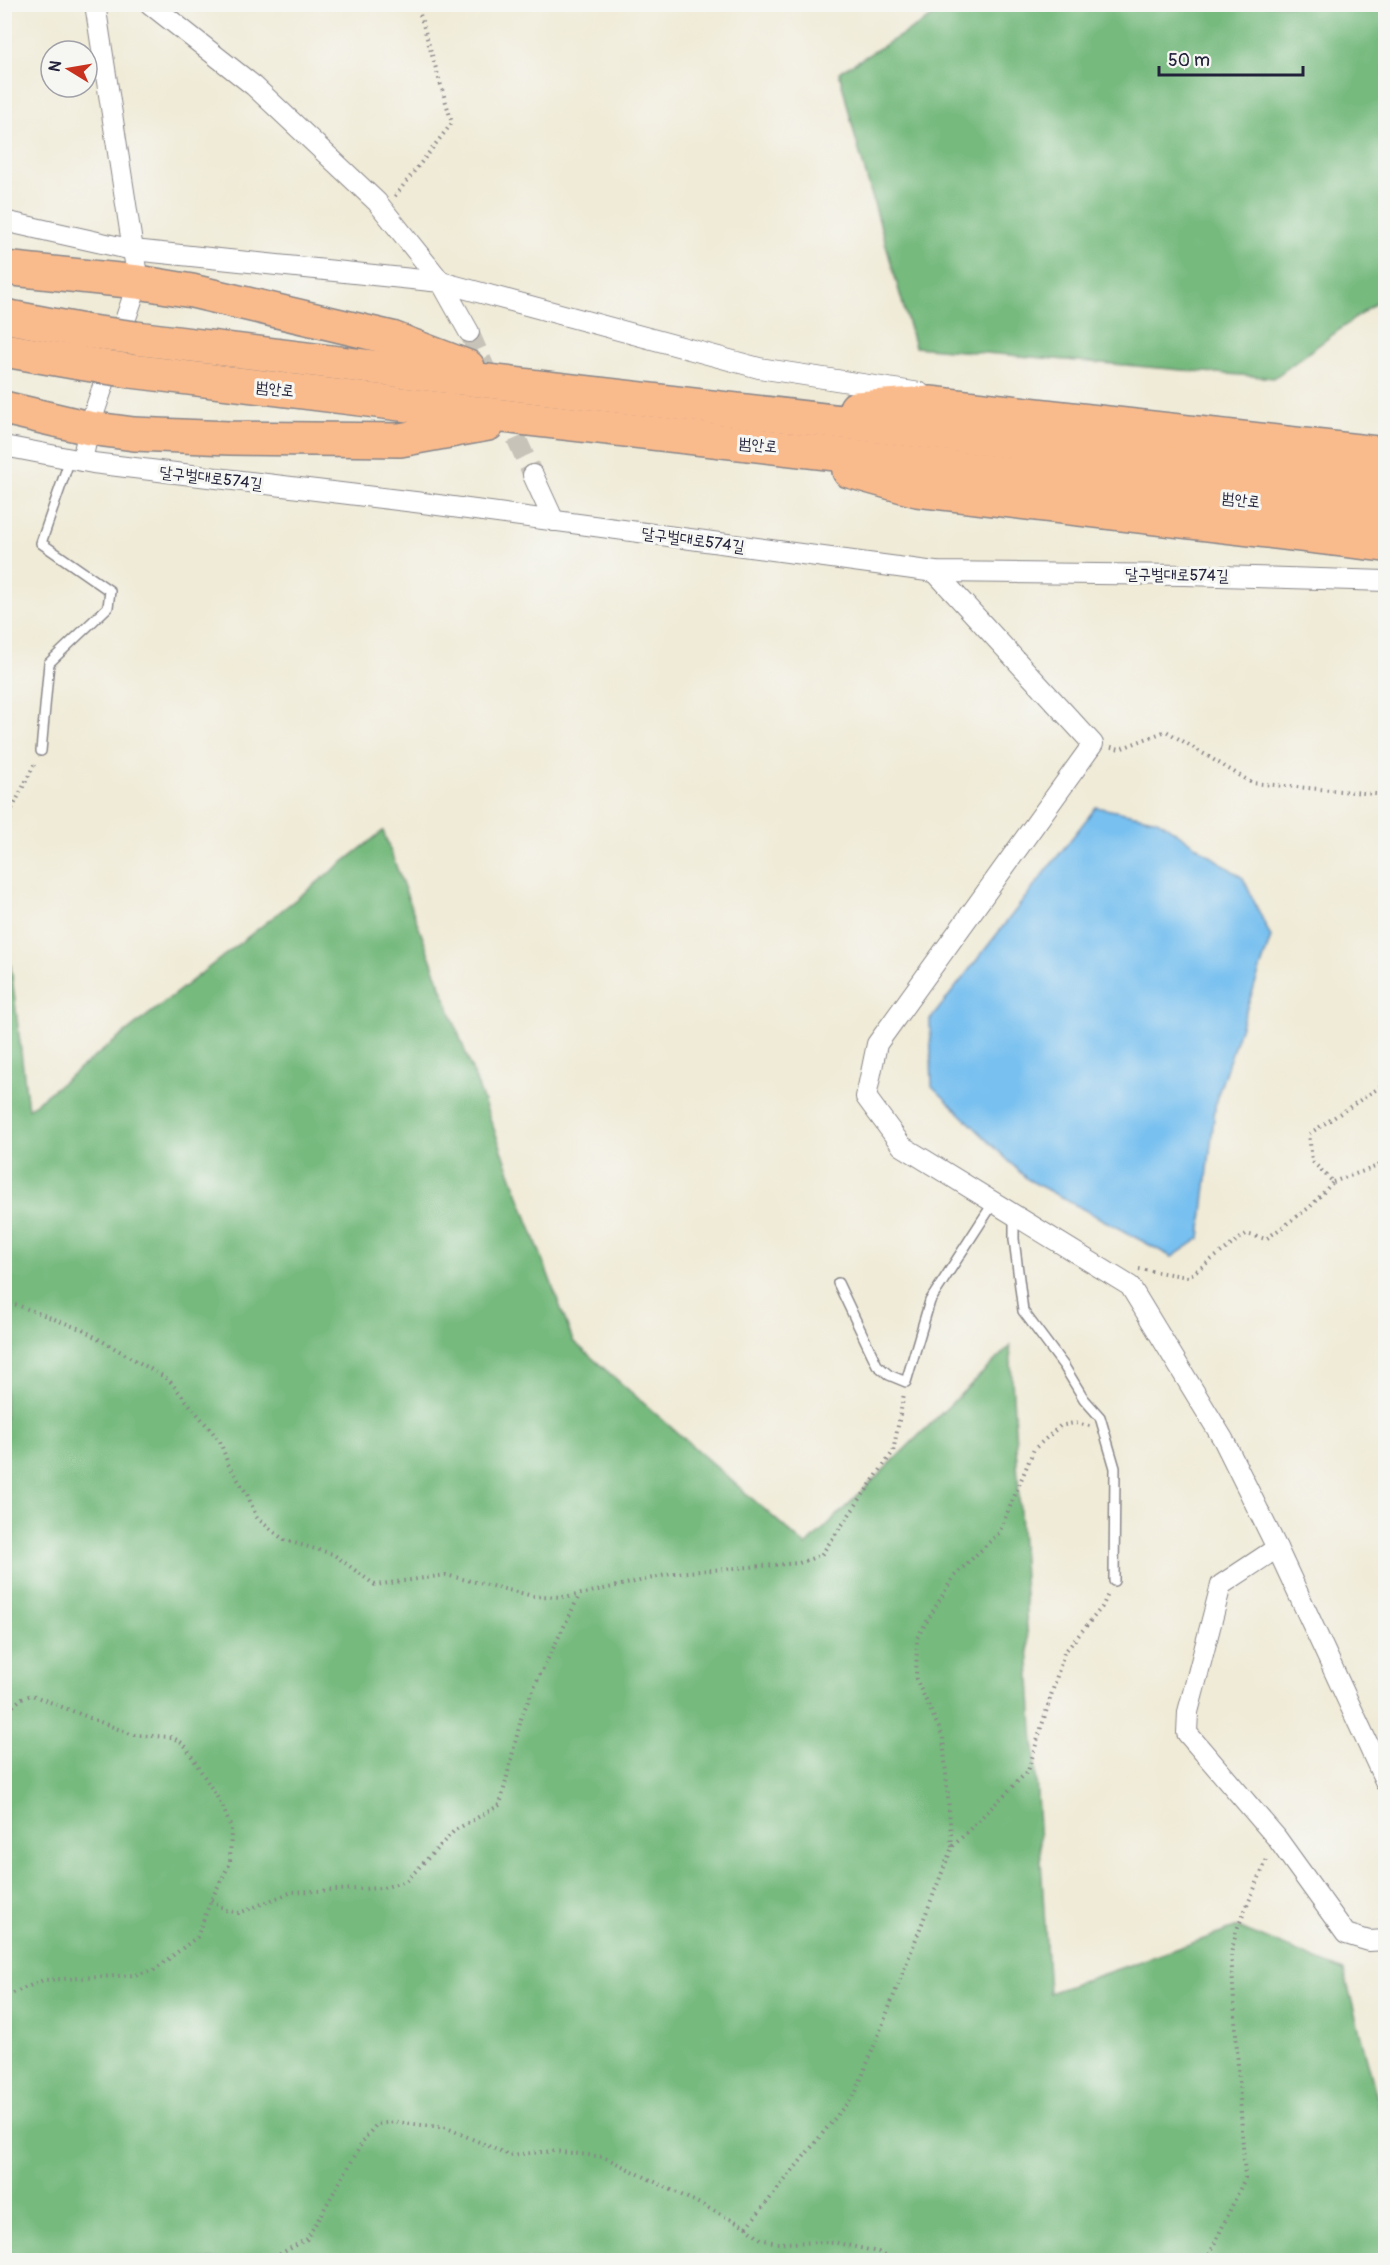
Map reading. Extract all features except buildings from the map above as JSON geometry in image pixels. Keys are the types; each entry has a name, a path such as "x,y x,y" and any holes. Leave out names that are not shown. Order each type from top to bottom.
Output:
{"highway":[{"path":"4,268 138,282 203,294 392,338 512,384"},
{"name":"범안로","path":"4,316 136,338 512,384 1386,485"},
{"name":"범안로","path":"4,350 131,371 1386,518"},
{"path":"774,414 930,403 1386,454"},
{"path":"4,408 89,428 134,434 229,438 400,440 524,418"},
{"path":"761,445 918,490 1386,544"}],"street":[{"path":"76,460 138,282 95,4"},
{"path":"150,4 254,86 384,211 441,282 469,332"},
{"path":"4,221 133,250 441,282 759,368 1148,427"},
{"name":"달구벌대로574길","path":"4,446 76,460 935,572 1185,575 1386,581"},
{"path":"533,475 554,521"},
{"path":"935,572 1093,744 877,1044 866,1097 902,1146 1130,1286 1223,1439 1277,1548 1386,1783"},
{"path":"1277,1548 1221,1585 1188,1712 1187,1733 1276,1836 1346,1934 1370,1941 1386,1940"}],"lane":[{"path":"41,751 49,663 108,608 110,591 41,543 76,460"},
{"path":"838,1283 877,1365 889,1375 906,1382 930,1301 994,1202"},
{"path":"1014,1215 1014,1239 1023,1311 1064,1366 1084,1399 1100,1417 1115,1468 1114,1581"}],"path":[{"path":"384,211 452,123 417,4"},
{"path":"1093,744 1120,749 1166,731 1252,783 1386,795"},
{"path":"4,825 41,751"},
{"path":"1333,1182 1312,1161 1309,1134 1386,1083"},
{"path":"1130,1286 1140,1268 1188,1277 1246,1234 1266,1239 1310,1207 1333,1182 1378,1166 1386,1160"},
{"path":"4,1300 83,1330 168,1379 220,1441 228,1464 248,1494 257,1518 284,1540 333,1554 375,1585 446,1575 533,1596 579,1596 675,1573 799,1563 821,1556 893,1452 906,1382"},
{"path":"952,1847 943,1737 916,1679 917,1638 954,1576 999,1533 1034,1449 1060,1426 1074,1423 1090,1426 1100,1417"},
{"path":"747,2227 856,2092 952,1847 1028,1771 1064,1653 1102,1607 1114,1581"},
{"path":"211,1900 226,1910 238,1912 292,1892 383,1888 406,1881 455,1830 500,1805 522,1715 579,1596"},
{"path":"4,1714 22,1698 32,1695 133,1735 172,1737 184,1744 222,1805 231,1828 230,1863 211,1900 197,1937 154,1970 135,1975 43,1980 4,1997"},
{"path":"1207,2260 1245,2178 1231,1953 1237,1929 1276,1836"},
{"path":"269,2260 307,2239 364,2138 377,2124 396,2122 447,2128 509,2155 554,2151 604,2157 747,2227 760,2239 776,2242 833,2242 878,2252 891,2260"}],"green space":[{"path":"954,4 1385,5 1385,296 1274,378 915,347 839,72"},
{"path":"383,831 573,1341 806,1546 1010,1346 1049,1993 1238,1927 1344,1971 1385,2128 1385,2260 5,2260 5,919 28,1109"}],"water":[{"path":"1096,807 1158,820 1243,878 1271,937 1216,1100 1200,1238 1172,1257 1027,1179 932,1086 930,1020"}],"tunnel":[{"path":"469,332 490,379"},
{"path":"504,411 533,475"}]}
